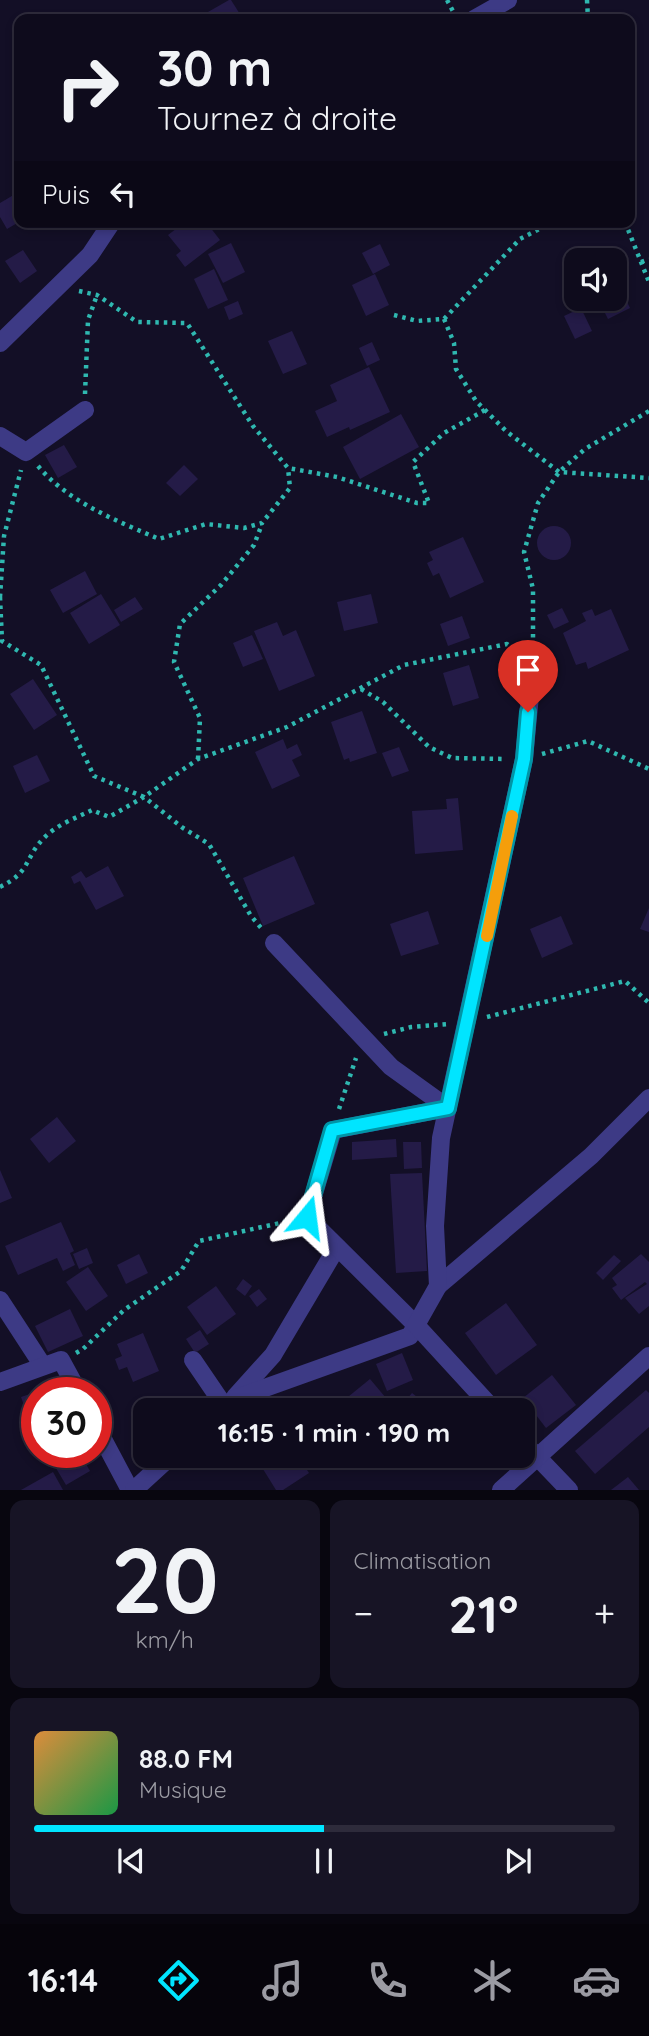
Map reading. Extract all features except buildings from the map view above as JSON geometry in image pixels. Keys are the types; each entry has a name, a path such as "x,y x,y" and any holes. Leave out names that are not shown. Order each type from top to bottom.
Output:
{"street":[{"path":"483,14 508,0"},
{"path":"0,343 90,255 109,228"},
{"path":"0,436 26,452 85,410"},
{"path":"438,1286 435,1226 441,1138 524,759 533,664"},
{"path":"274,943 391,1067 448,1108"},
{"path":"246,1398 410,1336 438,1286 591,1156 649,1098"},
{"path":"448,1108 332,1130 307,1217 416,1325 483,1398"},
{"path":"233,1398 273,1354 337,1247"},
{"path":"0,1300 43,1366"},
{"path":"501,1490 649,1356"},
{"path":"0,1382 61,1360 70,1377"},
{"path":"192,1360 222,1398"},
{"path":"112,1454 132,1490 157,1468"},
{"path":"537,1457 569,1490"}],"path":[{"path":"394,316 417,321 444,319 520,239 541,228"},
{"path":"627,228 649,282"},
{"path":"641,262 649,259"},
{"path":"58,286 97,295 137,322 187,323 253,426 288,468 290,488 262,523 254,545 221,585 180,624 174,662 200,718 198,759"},
{"path":"85,410 88,320 97,295"},
{"path":"444,319 454,343 456,369 476,401 506,431 559,472 649,478"},
{"path":"288,468 337,477 416,503 429,503 413,462 444,433 485,410"},
{"path":"533,664 533,589 524,552 538,503 559,472 585,449 649,411"},
{"path":"26,452 50,481 104,515 159,539 206,524 244,528 262,523"},
{"path":"26,452 4,536 0,597 1,641 41,665 94,776 144,797 183,828 209,844 251,916 274,943"},
{"path":"0,887 26,869 41,840 49,833 92,810 109,817 144,797 198,759 287,727 404,664 507,644 533,664"},
{"path":"360,688 383,702 429,747 452,758 524,759 588,741 649,769"},
{"path":"332,1130 362,1037 390,1034 411,1027 468,1022 625,981 649,1003"},
{"path":"61,1360 83,1349 124,1310 181,1270 199,1241 307,1217"}],"slow traffic":[{"path":"487,936 512,816"}],"route":[{"path":"307,1217 332,1130 448,1108 524,759 528,712"}]}
